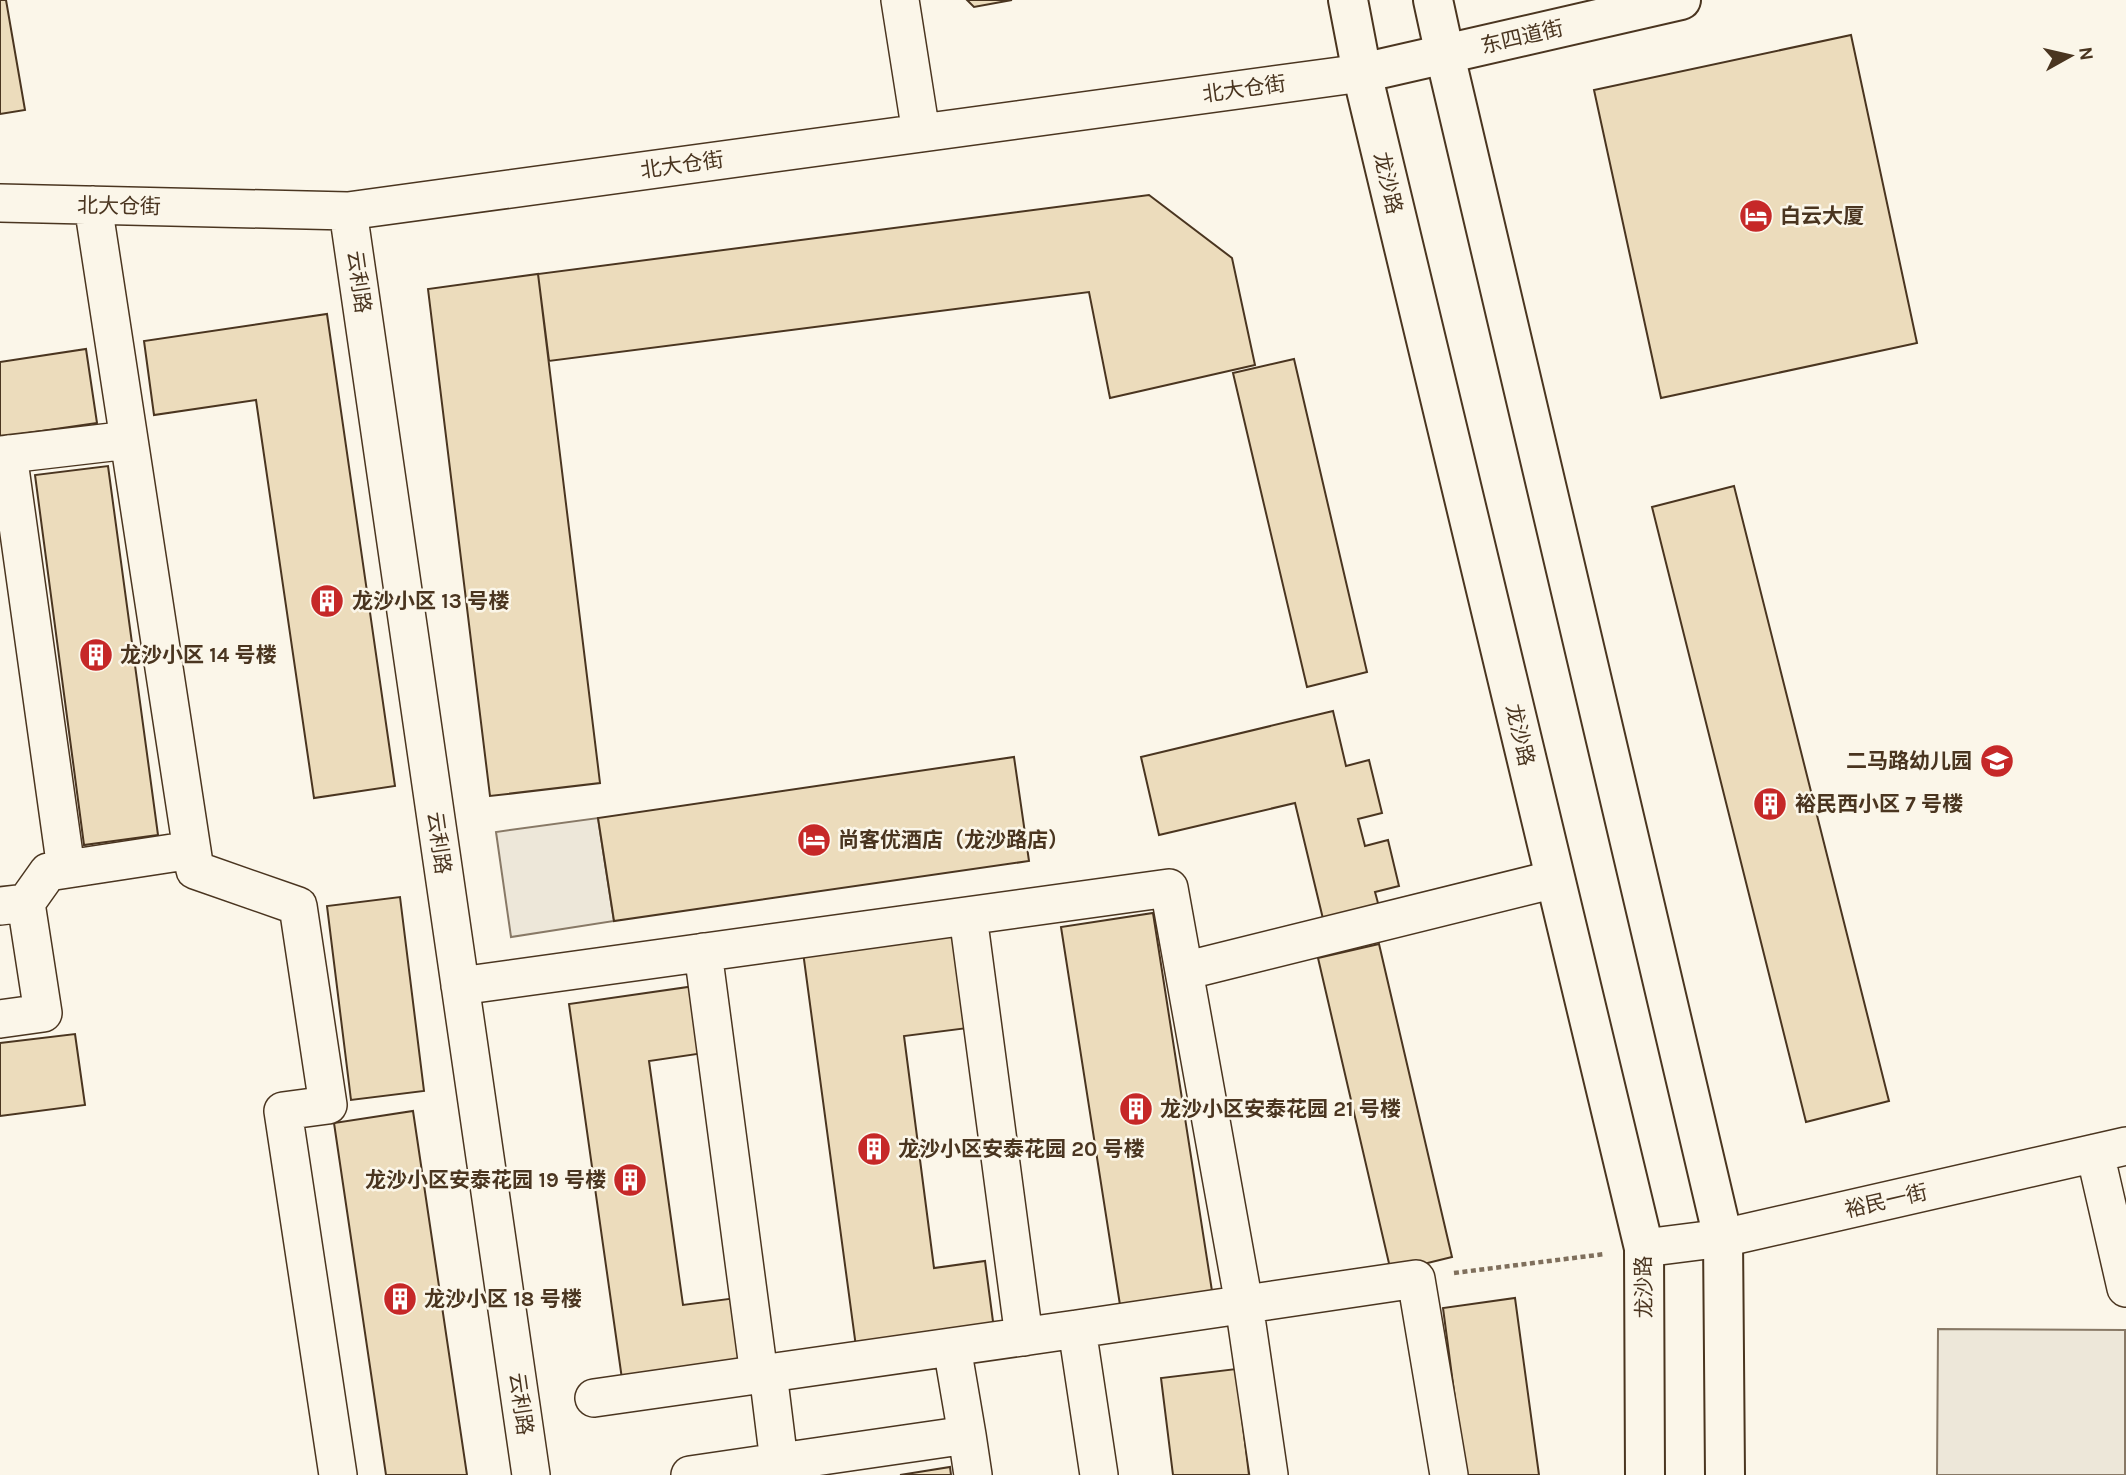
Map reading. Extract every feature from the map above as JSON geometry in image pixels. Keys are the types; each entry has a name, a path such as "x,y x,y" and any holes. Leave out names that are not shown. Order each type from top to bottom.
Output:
{"main road":[{"name":"龙沙路","path":"1348,0 1362,73 1644,1248 1645,1475"},
{"path":"1433,0 1723,1238 1725,1475"},
{"name":"东四道街","path":"1362,73 1681,0"}],"street":[{"path":"900,0 921,133"},
{"name":"北大仓街","path":"0,203 348,211 1362,73"},
{"path":"93,205 195,870 299,906 328,1105 283,1111 338,1475"},
{"name":"云利路","path":"348,211 531,1475"},
{"path":"66,869 4,455 129,440"},
{"path":"0,1020 43,1013 13,905 48,872 192,850"},
{"path":"1184,971 1555,879"},
{"path":"460,986 1169,888 1244,1304 1269,1475"},
{"path":"968,916 1024,1337"},
{"path":"703,952 763,1374 779,1462"},
{"path":"2111,1149 2126,1288"},
{"name":"裕民一街","path":"1644,1248 1723,1238 2111,1149"},
{"path":"594,1398 1416,1279 1449,1475"},
{"path":"1077,1329 1099,1475"},
{"path":"952,1347 973,1475"},
{"path":"690,1475 779,1462 849,1464 967,1435"}],"path":[{"path":"1416,1279 1644,1248"}],"shaded area":[{"path":"598,818 614,921 511,937 496,832"},
{"path":"1938,1329 2125,1330 2125,1475 1937,1475"}],"building":[{"path":"0,0 6,0 25,110 0,114"},
{"path":"967,0 1012,0 974,7"},
{"name":"白云大厦","path":"1851,35 1917,343 1661,398 1594,90"},
{"path":"1149,195 1232,258 1255,365 1110,398 1089,292 549,361 538,274"},
{"path":"538,274 600,783 490,796 428,289"},
{"name":"龙沙小区 13 号楼","path":"327,314 395,786 314,798 256,400 154,415 144,341"},
{"path":"86,349 97,423 0,437 0,362"},
{"path":"1294,359 1367,672 1307,687 1233,373"},
{"name":"龙沙小区 14 号楼","path":"108,466 158,835 84,845 35,475"},
{"name":"裕民西小区 7 号楼","path":"1734,486 1889,1101 1806,1122 1652,507"},
{"path":"1333,711 1346,766 1369,760 1382,813 1358,819 1365,846 1388,840 1399,886 1375,892 1381,914 1325,927 1295,803 1159,835 1141,757"},
{"name":"尚客优酒店（龙沙路店）","path":"1014,757 1029,861 614,921 598,818"},
{"path":"400,897 424,1091 351,1100 327,906"},
{"name":"龙沙小区安泰花园 21 号楼","path":"1153,913 1212,1291 1120,1305 1061,927"},
{"name":"龙沙小区安泰花园 20 号楼","path":"955,932 968,1028 904,1036 934,1268 985,1261 994,1329 856,1347 803,952"},
{"path":"1379,944 1452,1257 1391,1272 1318,958"},
{"name":"龙沙小区安泰花园 19 号楼","path":"695,986 704,1053 649,1061 683,1305 736,1298 745,1362 622,1379 569,1004"},
{"path":"75,1034 85,1105 0,1116 0,1043"},
{"name":"龙沙小区 18 号楼","path":"413,1111 467,1475 386,1475 334,1123"},
{"path":"1515,1298 1539,1475 1465,1475 1443,1308"},
{"path":"1236,1369 1249,1475 1173,1475 1161,1378"},
{"path":"950,1467 951,1475 900,1475"}],"place":[{"name":"白云大厦","path":"1756,216"},
{"name":"龙沙小区 13 号楼","path":"327,601"},
{"name":"龙沙小区 14 号楼","path":"96,655"},
{"name":"二马路幼儿园","path":"1997,761"},
{"name":"裕民西小区 7 号楼","path":"1770,804"},
{"name":"尚客优酒店（龙沙路店）","path":"814,840"},
{"name":"龙沙小区安泰花园 21 号楼","path":"1136,1109"},
{"name":"龙沙小区安泰花园 20 号楼","path":"874,1149"},
{"name":"龙沙小区安泰花园 19 号楼","path":"630,1180"},
{"name":"龙沙小区 18 号楼","path":"400,1299"}]}
